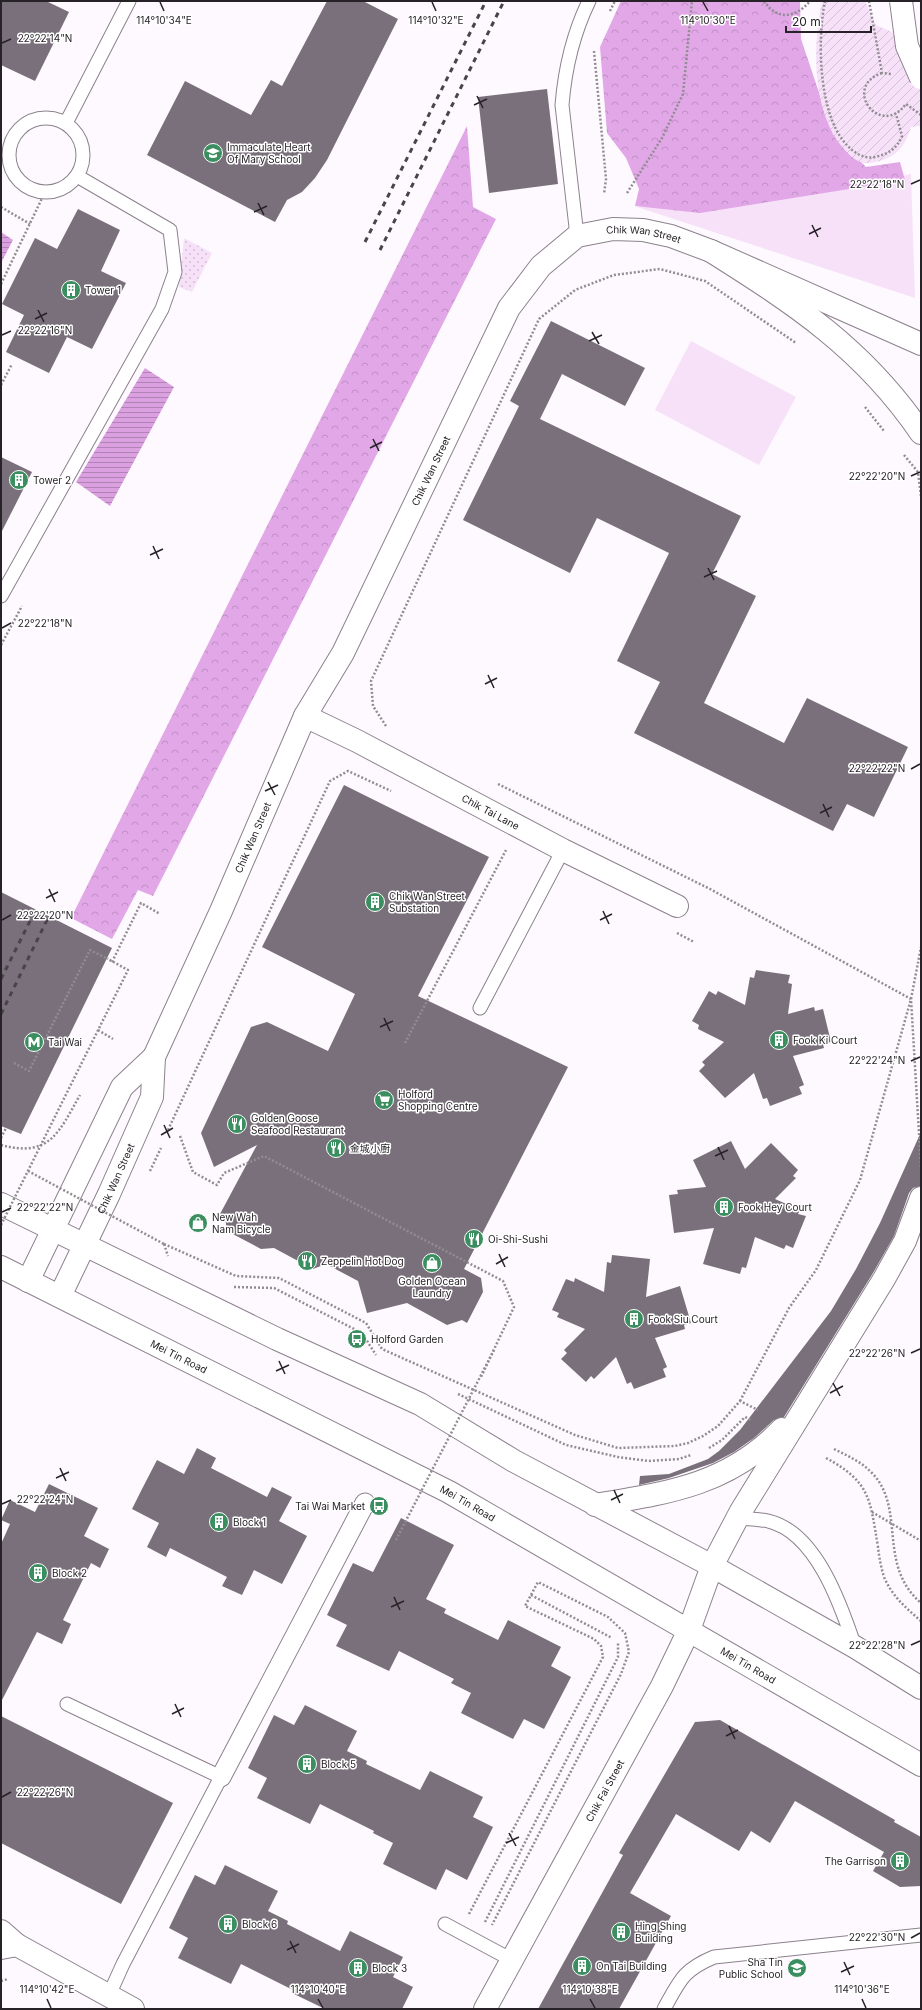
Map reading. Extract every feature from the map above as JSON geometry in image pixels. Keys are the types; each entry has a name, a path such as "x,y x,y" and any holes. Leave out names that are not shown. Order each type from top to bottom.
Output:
{"main road":[{"path":"901,1 907,46 921,78"},
{"name":"Chik Wan Street","path":"28,1281 122,1088 154,1057 224,903 306,716 343,652 510,308 541,266 577,236 613,229 643,230 671,236 711,251 921,344"},
{"path":"711,251 765,285 816,322 843,344 869,368 906,411 921,433"},
{"name":"Chik Tai Lane","path":"306,716 357,741 563,850 677,906"},
{"name":"Chik Wan Street","path":"60,1296 152,1097 154,1057"},
{"path":"595,1505 666,1493 708,1480 741,1464 765,1447 807,1404 884,1280 905,1241 921,1198"},
{"path":"1,1204 277,1339 420,1404 514,1461 712,1566 855,1647 921,1688"},
{"name":"Mei Tin Road","path":"1,1267 449,1492 921,1765"},
{"name":"Chik Fai Street","path":"485,2009 651,1707 689,1630 712,1566 738,1518 807,1404"},
{"path":"1,1930 9,1947 109,1995 133,2009"}],"street":[{"path":"221,1777 365,1503"}],"lane":[{"path":"66,123 129,1"},
{"path":"577,236 563,125 563,84 571,47 589,1"},
{"path":"42,118 54,118 66,123 75,131 81,142 83,153 82,165 77,176 68,184 57,190 45,192 33,190 22,184 14,174 9,163 9,150 19,128 30,121 42,118"},
{"path":"1,596 162,309 175,272 170,230 77,176"},
{"path":"480,1008 563,850"},
{"path":"738,1518 769,1521 782,1526 796,1535 810,1549 841,1606 855,1647"},
{"path":"67,1704 221,1777 123,1964 109,1995"},
{"path":"445,1924 512,1960"},
{"path":"664,2009 681,1978 696,1964 714,1957 921,1935"}],"path":[{"path":"609,14 615,1"},
{"path":"627,193 662,138 683,94 692,1"},
{"path":"764,1 768,7 777,14 784,15 796,14 803,10 810,1"},
{"path":"825,1 820,44 822,70 828,105 836,130 841,139 852,150 866,157 887,154 898,144 902,136 896,114"},
{"path":"594,46 606,179 604,194"},
{"path":"882,73 875,76 865,87 865,102 869,108 881,116 896,114 906,104 921,115"},
{"path":"1,284 45,192"},
{"path":"1,208 30,224"},
{"path":"389,730 373,706 371,681 539,318 575,290 614,275 660,269 705,281 800,345"},
{"path":"1,385 12,364"},
{"path":"861,402 885,431"},
{"path":"899,449 920,472 921,496"},
{"path":"167,1132 330,781 348,771 397,793"},
{"path":"496,783 710,889 911,999"},
{"path":"405,1043 519,826"},
{"path":"112,962 141,903 160,914"},
{"path":"28,1171 164,1244 236,1276 279,1278 366,1323 382,1349 575,1435 618,1448 675,1446 688,1443 718,1426 740,1401 789,1308 816,1270 860,1180 911,999 921,947"},
{"path":"1,1225 128,970 90,950 29,1071 14,1063"},
{"path":"911,999 921,1167"},
{"path":"98,1030 113,1039"},
{"path":"1,1145 28,1149 47,1143 62,1128 80,1095"},
{"path":"1,1138 6,1128"},
{"path":"180,1136 193,1172 217,1185 224,1173 264,1156 503,1281 514,1307 494,1350 396,1540"},
{"path":"164,1244 168,1257"},
{"path":"232,1288 274,1288 362,1333 378,1357"},
{"path":"481,1377 514,1307"},
{"path":"457,1394 566,1445 618,1457 648,1461 679,1459 693,1455"},
{"path":"740,1401 758,1410"},
{"path":"706,1449 722,1440 745,1417 751,1420"},
{"path":"834,1449 859,1462 874,1474 886,1499 899,1574 912,1595 921,1603"},
{"path":"826,1458 854,1475 862,1486 872,1512 884,1577 896,1597 921,1621"},
{"path":"872,1512 921,1541"},
{"path":"460,1932 603,1657 601,1646 594,1639 525,1606 538,1582 608,1617 625,1633 629,1652 621,1674 482,1944"},
{"path":"530,1595 612,1638"},
{"path":"496,1900 618,1657 618,1643"},
{"path":"1,1981 8,1979"}],"shaded area":[{"path":"822,1 865,1 876,25 892,32 907,70 921,90 921,128 919,126 911,127 905,143 894,155 889,158 871,163 857,161 844,149 833,134 820,98 817,78 817,38"},
{"path":"911,174 915,298 637,207 860,186"},
{"path":"1,232 13,240 1,263"},
{"path":"184,238 212,253 192,292 179,287"},
{"path":"691,341 796,397 759,465 655,410"},
{"path":"145,368 174,387 110,506 76,482"}],"green space":[{"path":"621,1 800,1 801,39 833,134 866,167 900,162 905,180 700,213 635,206 639,189 626,158 607,133 600,47"},
{"path":"467,126 473,207 496,219 153,896 138,890 112,939 71,918"}],"building":[{"path":"1,1 46,1 69,12 35,81 1,65"},
{"path":"327,1 363,1 398,19 327,160 315,178 302,192 287,200 275,222 147,155 185,81 251,115 271,80 282,86"},
{"path":"547,89 558,184 489,193 478,97"},
{"name":"Tower 1","path":"78,209 120,230 101,271 126,283 92,349 67,337 49,373 6,352 24,315 2,304 35,238 57,249"},
{"path":"551,321 645,368 625,406 562,374 540,419 741,516 712,574 756,596 704,703 784,743 807,698 908,747 874,817 847,804 833,831 634,733 660,682 617,661 669,553 597,518 570,573 463,520 519,406 510,401"},
{"path":"1,457 32,472 1,533"},
{"path":"344,785 489,857 418,996 568,1067 464,1269 481,1278 483,1292 467,1323 462,1320 447,1325 407,1303 367,1313 358,1281 326,1264 313,1269 274,1248 261,1249 227,1231 225,1217 220,1214 257,1145 214,1167 201,1133 251,1027 267,1022 328,1051 355,994 262,947"},
{"name":"Tai Wai","path":"1,892 112,948 21,1134 1,1126"},
{"name":"Fook Ki Court","path":"756,970 790,975 788,983 792,984 788,1014 814,1007 815,1011 823,1009 831,1042 823,1044 824,1048 793,1056 804,1085 799,1087 802,1094 770,1106 767,1098 763,1099 754,1073 725,1098 699,1071 705,1065 702,1062 724,1042 698,1029 699,1025 692,1021 709,991 716,995 718,991 745,1005 750,977 754,978"},
{"path":"921,1132 921,1186 913,1188 909,1193 894,1236 873,1273 784,1417 774,1420 754,1438 734,1452 713,1463 669,1478 639,1485 640,1476 669,1474 708,1459 719,1451 740,1430 831,1311 856,1269 880,1223"},
{"name":"Fook Hey Court","path":"731,1141 745,1169 771,1143 798,1170 793,1176 796,1178 775,1199 800,1210 798,1214 806,1216 793,1248 786,1245 784,1249 755,1237 746,1268 742,1267 740,1274 703,1264 714,1228 674,1233 669,1195 678,1194 677,1190 706,1187 693,1160"},
{"name":"Fook Siu Court","path":"612,1255 650,1259 646,1297 680,1286 691,1323 684,1325 685,1329 655,1338 667,1367 663,1369 666,1377 634,1389 631,1382 627,1384 616,1357 594,1379 591,1376 586,1382 561,1359 567,1353 564,1350 585,1329 557,1317 559,1313 552,1310 566,1279 574,1282 575,1278 604,1292 607,1262 611,1263"},
{"name":"Block 1","path":"197,1448 216,1458 211,1468 267,1497 272,1487 292,1497 279,1521 307,1536 282,1584 254,1570 242,1595 222,1586 227,1577 170,1548 166,1557 147,1547 159,1523 132,1509 142,1489 157,1460 184,1474"},
{"name":"Block 2","path":"49,1484 98,1508 84,1536 109,1549 100,1568 91,1563 63,1620 71,1624 62,1644 37,1632 1,1702 1,1544 10,1524 1,1520 10,1500 35,1512"},
{"path":"401,1518 454,1545 426,1599 446,1609 444,1613 498,1640 508,1620 561,1647 551,1666 571,1677 544,1729 524,1719 513,1739 461,1713 471,1693 451,1683 454,1679 399,1651 389,1671 336,1646 347,1625 327,1615 353,1563 373,1572"},
{"path":"305,1705 357,1731 347,1751 367,1761 366,1764 420,1790 430,1771 483,1797 473,1817 493,1827 467,1880 446,1869 436,1890 383,1864 393,1843 373,1833 374,1831 320,1804 310,1824 257,1798 267,1778 248,1768 274,1715 294,1725"},
{"path":"1,1716 173,1803 121,1904 1,1843"},
{"path":"720,1720 895,1820 894,1822 921,1837 921,1886 900,1887 873,1871 884,1852 795,1801 770,1843 751,1831 739,1851 676,1814 630,1893 671,1916 619,2009 538,2009 623,1855 619,1853 695,1722"},
{"path":"225,1865 278,1891 268,1911 288,1921 287,1924 340,1951 350,1931 403,1957 393,1977 413,1987 402,2009 325,2009 294,1994 295,1991 241,1964 231,1984 178,1958 188,1938 169,1928 195,1875 215,1885"}],"railway":[{"path":"365,242 486,1"},
{"path":"380,250 504,1"},
{"path":"1,979 36,909"},
{"path":"1,1014 49,916"}],"place":[{"name":"Immaculate Heart Of Mary School","path":"213,153"},
{"name":"Tower 1","path":"71,290"},
{"name":"Tower 2","path":"19,480"},
{"name":"Chik Wan Street Substation","path":"375,902"},
{"name":"Fook Ki Court","path":"779,1040"},
{"name":"Tai Wai","path":"34,1042"},
{"name":"Holford Shopping Centre","path":"384,1100"},
{"name":"Golden Goose Seafood Restaurant","path":"237,1124"},
{"name":"金城小廚","path":"336,1148"},
{"name":"Fook Hey Court","path":"724,1207"},
{"name":"New Wah Nam Bicycle","path":"198,1223"},
{"name":"Oi-Shi-Sushi","path":"474,1239"},
{"name":"Zeppelin Hot Dog","path":"307,1261"},
{"name":"Golden Ocean Laundry","path":"432,1263"},
{"name":"Fook Siu Court","path":"634,1319"},
{"name":"Holford Garden","path":"357,1339"},
{"name":"Tai Wai Market","path":"379,1506"},
{"name":"Block 1","path":"219,1522"},
{"name":"Block 2","path":"38,1573"},
{"name":"Block 5","path":"307,1764"},
{"name":"The Garrison","path":"900,1861"},
{"name":"Block 6","path":"228,1924"},
{"name":"Hing Shing Building","path":"621,1932"},
{"name":"On Tai Building","path":"582,1966"},
{"name":"Block 3","path":"358,1968"},
{"name":"Sha Tin Public School","path":"797,1968"}]}
